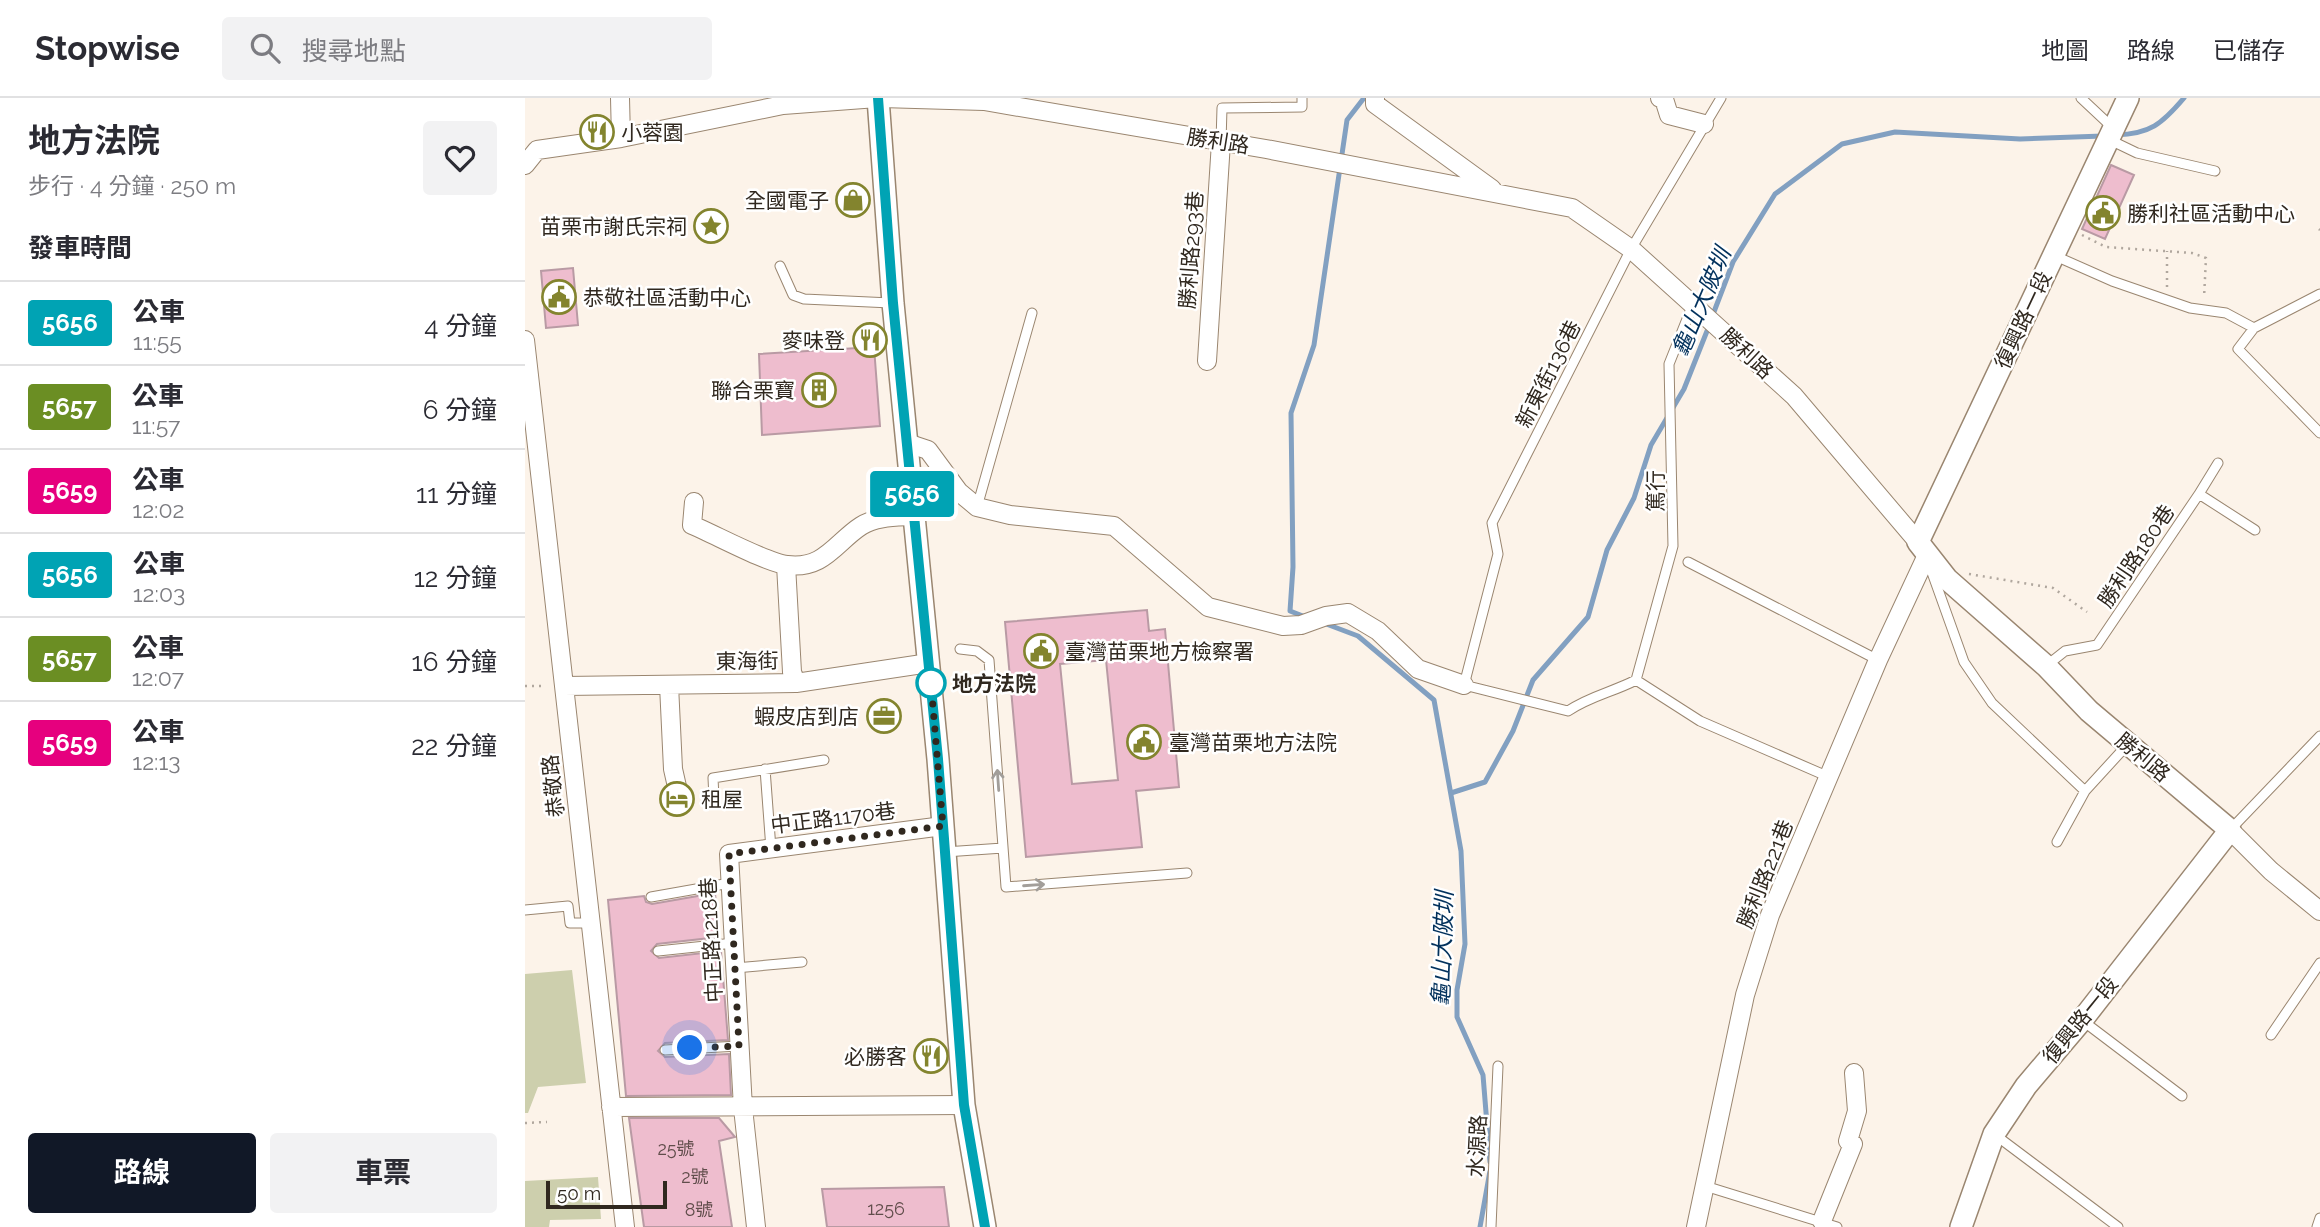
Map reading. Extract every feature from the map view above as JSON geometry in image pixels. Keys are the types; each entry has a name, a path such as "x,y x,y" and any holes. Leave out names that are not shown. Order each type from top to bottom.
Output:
{"street":[{"path":"525,164 537,150 621,138 619,98"},
{"path":"879,98 893,303 929,663 964,1105 985,1227"},
{"name":"勝利路","path":"621,138 785,102 879,98 984,101 1341,163 1571,208 1631,248 1794,396 1928,555 2046,666 2089,711 2230,831 2270,872 2320,911"},
{"path":"1375,98 1375,104 1497,193"},
{"path":"1660,98 1664,99 1669,114 1705,124"},
{"name":"復興路一段","path":"1928,555 2053,255 2128,98"},
{"name":"勝利路293巷","path":"1207,361 1221,142"},
{"name":"恭敬路","path":"525,340 625,1227"},
{"path":"907,443 928,450 960,492 977,507 1010,515 1114,526 1208,607 1283,626 1348,613 1378,631 1418,669 1464,685"},
{"path":"694,502 692,525 786,565 805,565 833,553 861,526 876,519 914,516"},
{"name":"勝利路221巷","path":"1696,1227 1745,995 1770,915 1878,660 1928,555"},
{"path":"786,565 792,672 796,683"},
{"name":"東海街","path":"564,686 796,683 929,663"},
{"path":"669,685 673,769 680,800"},
{"name":"中正路1170巷","path":"729,854 943,826"},
{"name":"復興路一段","path":"1961,1227 1994,1134 2026,1086 2082,1020 2230,831"},
{"name":"中正路1218巷","path":"729,854 743,1108 756,1227"},
{"path":"1829,1224 1853,1144 1848,1141 1857,1111 1854,1073"},
{"path":"611,1107 964,1105"}],"lane":[{"path":"1221,142 1221,108 1302,107 1302,98"},
{"name":"新東街136巷","path":"1464,685 1498,554 1492,523 1631,248 1721,98"},
{"path":"2081,98 2111,134 2137,153 2215,171"},
{"path":"2053,255 2112,281 2167,300 2226,313 2254,328"},
{"path":"780,266 793,295 804,299 893,303"},
{"path":"2320,294 2254,328 2238,349 2320,433"},
{"name":"篤行","path":"1636,680 1673,546 1669,364 1694,303"},
{"path":"977,507 1032,313"},
{"path":"2199,494 2218,463"},
{"name":"勝利路180巷","path":"2046,666 2065,651 2098,645 2199,494 2255,530"},
{"path":"1928,555 1934,585 1964,662 1992,703 2085,791"},
{"path":"1688,562 1878,660"},
{"path":"960,649 977,652 989,660 1006,887 1187,873"},
{"path":"1464,685 1568,711 1589,697 1615,692 1636,680 1700,720 1830,778"},
{"path":"2230,831 2320,736"},
{"path":"2057,842 2085,791 2128,744"},
{"path":"714,798 713,778 824,760"},
{"path":"765,769 771,849"},
{"path":"945,852 1003,848"},
{"path":"651,897 730,883"},
{"path":"525,910 568,906 570,923 591,923"},
{"path":"658,951 734,943"},
{"path":"735,968 802,962"},
{"path":"2271,1035 2320,963"},
{"path":"2082,1020 2182,1096"},
{"path":"665,1050 739,1046"},
{"name":"水源路","path":"1491,1227 1498,1066"},
{"path":"1994,1134 2118,1227"},
{"path":"1705,1186 1829,1224"},
{"path":"2316,1227 2320,1218"}],"path":[{"path":"2067,227 2106,247 2192,253 2206,258 2203,310"},
{"path":"2167,251 2167,300"},
{"path":"1928,555 2053,588 2087,612"},
{"path":"525,686 564,686"},
{"path":"525,1123 547,1122"}],"green space":[{"path":"572,970 586,1083 538,1087 528,1113 525,1113 525,974"},
{"path":"598,1177 601,1219 550,1220 549,1227 525,1227 525,1181"}],"building":[{"name":"勝利社區活動中心","path":"2111,165 2134,175 2105,239 2082,229"},
{"name":"恭敬社區活動中心","path":"573,268 578,325 546,328 541,271"},
{"name":"聯合栗寶","path":"874,347 880,426 762,435 759,354"},
{"name":"臺灣苗栗地方法院","path":"1147,610 1149,631 1165,629 1179,787 1136,791 1142,847 1026,857 1005,622","holes":["1106,660 1118,780 1072,784 1060,664"]},
{"path":"715,893 719,937 657,944 651,951 659,958 721,951 728,1040 665,1043 658,1051 665,1057 729,1054 731,1095 626,1096 608,900 644,896 646,902 652,904"},
{"path":"629,1118 719,1118 735,1137 719,1141 732,1227 644,1227"},
{"path":"944,1187 949,1227 827,1227 822,1189"}],"waterway":[{"name":"龜山大陂圳","path":"1308,618 1290,611 1293,567 1291,413 1314,345 1347,120 1364,98"},
{"name":"龜山大陂圳","path":"2116,135 2155,126 2184,98"},
{"name":"龜山大陂圳","path":"1712,317 1733,262 1775,194 1842,144 1895,132 2020,139 2103,136"},
{"name":"龜山大陂圳","path":"1451,793 1485,782 1513,731 1533,680 1588,617 1607,550 1634,498 1651,445 1684,389 1709,326"},
{"name":"龜山大陂圳","path":"1321,622 1358,636 1434,700 1461,851 1465,944 1457,990 1457,1017 1483,1075 1490,1162"},
{"name":"龜山大陂圳","path":"1480,1227 1490,1171"}],"bus line":[{"name":"5656","path":"878,98 893,303 938,759 964,1105 985,1227"}],"place":[{"name":"小蓉園","path":"597,132"},
{"name":"全國電子","path":"853,200"},
{"name":"勝利社區活動中心","path":"2103,213"},
{"name":"苗栗市謝氏宗祠","path":"711,226"},
{"name":"恭敬社區活動中心","path":"559,297"},
{"name":"麥味登","path":"870,340"},
{"name":"聯合栗寶","path":"819,390"},
{"name":"臺灣苗栗地方檢察署","path":"1041,651"},
{"name":"地方法院","path":"931,683"},
{"name":"蝦皮店到店","path":"884,716"},
{"name":"臺灣苗栗地方法院","path":"1144,742"},
{"name":"租屋","path":"677,799"},
{"name":"必勝客","path":"931,1056"}],"route":[{"path":"690,1048 739,1046 729,854 943,826 931,683"}]}
